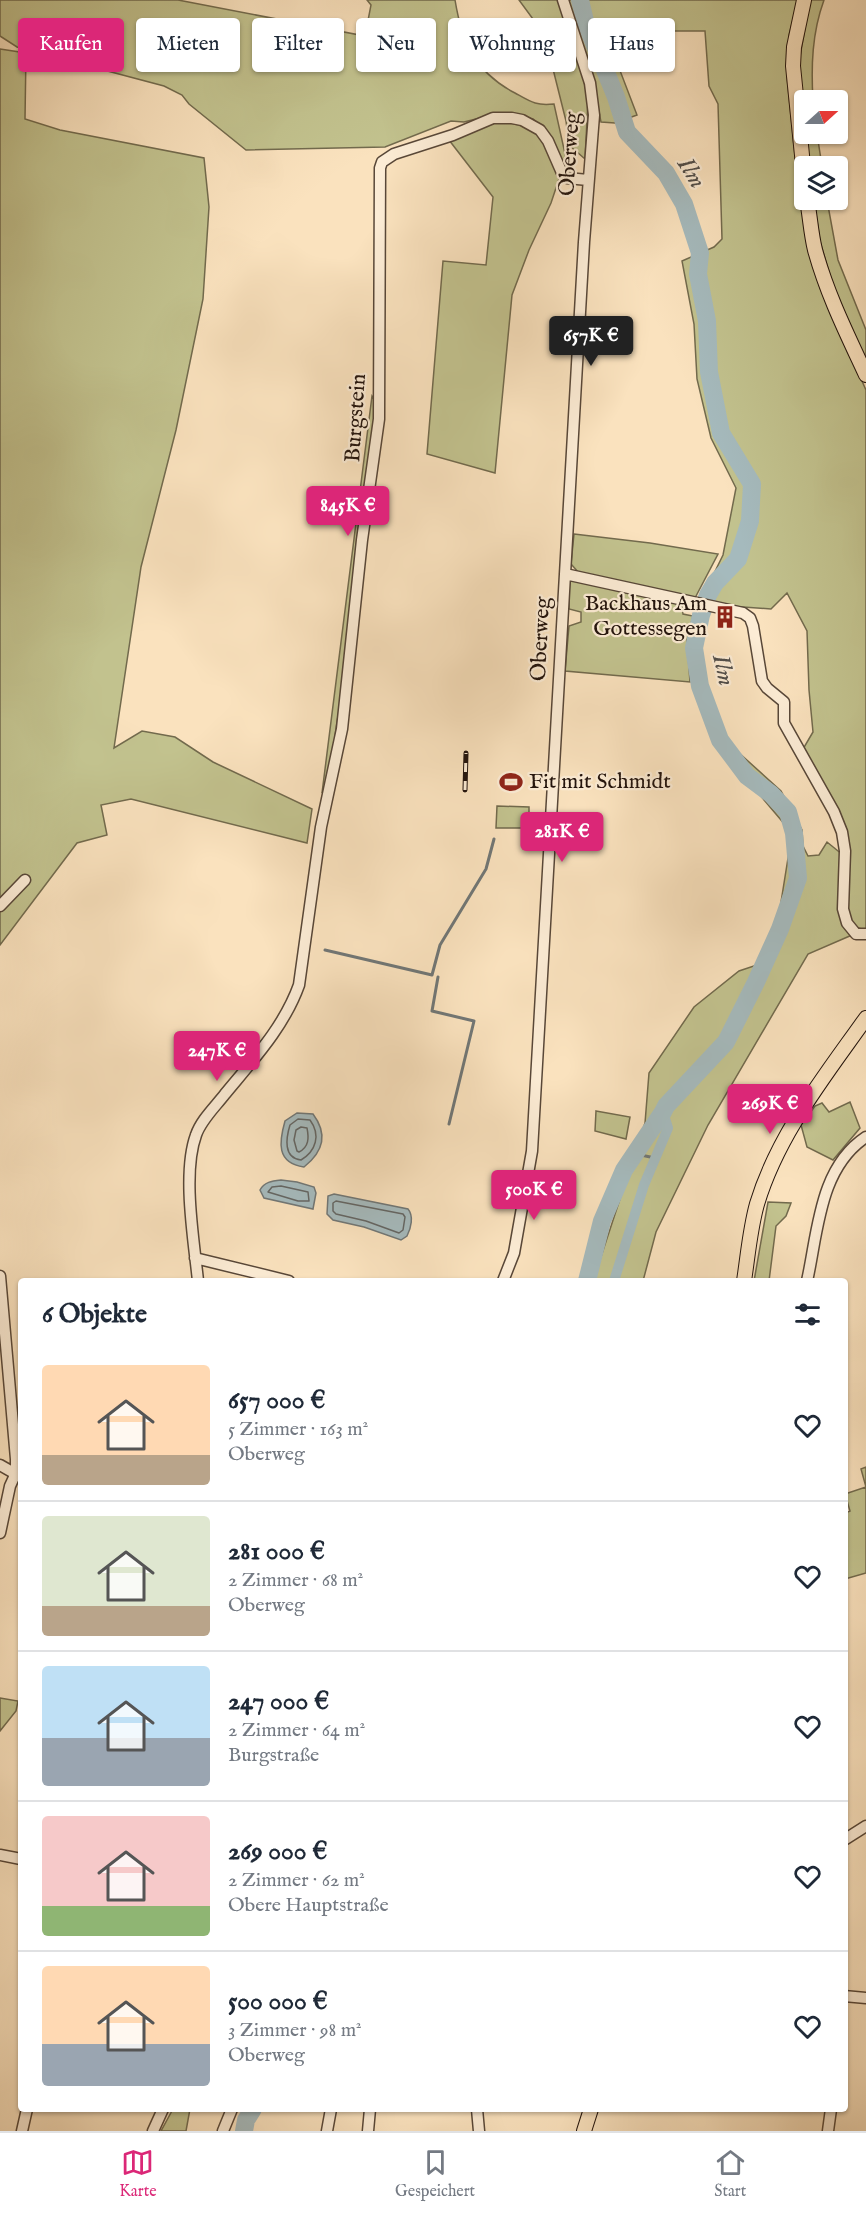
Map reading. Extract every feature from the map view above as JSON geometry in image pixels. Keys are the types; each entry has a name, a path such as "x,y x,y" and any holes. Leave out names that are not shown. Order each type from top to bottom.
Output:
{"main road":[{"path":"802,156 793,66 794,46 804,0"},
{"path":"808,210 814,247 822,274 866,375"},
{"path":"744,1278 752,1224 778,1154 813,1092 866,1018"},
{"path":"584,2131 590,2112"}],"street":[{"name":"Oberweg","path":"504,1278 514,1253 532,1151 588,180 594,115 590,83 563,0"},
{"name":"Burgstein","path":"195,1258 190,1186 196,1133 276,1031 293,1002 299,985 321,827 345,707 362,540 379,419 380,168 382,162 394,154 453,135 493,118 512,118 522,120 540,130 548,141 562,173 567,178 588,180"},
{"path":"565,574 743,612 750,618 762,681 784,702 784,723 834,812 842,832 845,851 843,909 847,923 856,934 866,934"},
{"path":"0,916 2,904 25,880"},
{"path":"808,1278 827,1189 846,1155 866,1137"},
{"path":"198,1278 195,1258 277,1278"},
{"path":"0,1276 18,1475 10,1486 0,1533"},
{"path":"0,1465 18,1475"},
{"path":"848,1837 866,1826"},
{"path":"0,1854 18,1858"},
{"path":"848,1996 866,1998"},
{"path":"22,2131 26,2112"},
{"path":"153,2131 162,2112"},
{"path":"223,2131 231,2112"},
{"path":"327,2131 330,2112"},
{"path":"368,2131 370,2112"},
{"path":"477,2112 479,2131"},
{"path":"828,2131 831,2112"}],"green space":[{"path":"0,0 178,0 272,18 252,18 252,72 344,72 344,32 356,34 356,72 436,72 436,18 368,18 371,5 367,0 455,0 459,18 448,18 448,72 486,72 501,85 530,101 538,104 554,104 568,167 563,166 544,129 533,119 513,114 496,114 464,122 451,121 385,147 246,150 189,104 182,95 164,86 111,72 124,72 124,18 18,18 18,47 0,36"},
{"path":"519,0 558,0 564,18 532,18"},
{"path":"568,0 798,0 789,35 787,77 795,156 794,210 803,210 811,259 820,288 866,390 866,930 856,927 849,917 846,838 803,749 813,732 807,631 787,593 771,609 729,606 710,601 712,599 702,598 723,555 736,488 711,438 697,379 694,324 682,261 714,247 722,239 718,104 709,86 705,31 675,31 675,18 588,18 588,65 576,26 576,18 574,18"},
{"path":"810,0 824,0 813,50 813,90 802,90 799,62"},
{"path":"0,49 18,52 18,72 26,72 25,119 60,130 204,158 209,207 203,299 176,430 141,567 114,748 142,731 175,737 213,762 312,809 307,843 131,799 101,805 107,835 77,843 0,945"},
{"path":"576,54 588,100 585,159 569,145 566,121 554,72 576,72"},
{"path":"590,72 621,72 637,115 615,123 601,122"},
{"path":"500,121 529,127 543,139 559,179 512,295 495,473 427,454 443,261 486,265 493,197 449,140"},
{"path":"807,144 819,144 820,156 809,156"},
{"path":"815,210 829,210 838,260 866,330 866,360 834,289 820,241"},
{"path":"372,396 377,403 355,603 331,767 322,793"},
{"path":"574,534 718,554 695,598 579,573 571,564"},
{"path":"573,580 682,604 683,614 693,616 687,640 690,682 565,671 569,626 581,622 581,612 569,609 569,582"},
{"path":"738,752 781,791 802,830 803,846 808,856 819,855 827,842 843,855 841,905 852,935 808,954 708,1125 656,1232 644,1278 594,1278 645,1123 649,1073 694,1007 739,971 760,964 777,927 792,833 743,775"},
{"path":"497,806 529,807 529,828 496,828"},
{"path":"850,1102 860,1128 833,1160 807,1147 801,1125 815,1106 822,1103 829,1112"},
{"path":"596,1111 630,1117 626,1139 595,1131"},
{"path":"768,1202 791,1203 786,1216 776,1226 769,1278 755,1278"},
{"path":"866,1467 866,1487 861,1469"},
{"path":"866,1487 866,1573 848,1578 848,1512 850,1511 848,1493"},
{"path":"0,1698 18,1701 16,1711 0,1731"},
{"path":"171,2112 189,2112 186,2131 161,2131"}],"water":[{"path":"297,1113 313,1114 318,1121 322,1136 316,1155 304,1167 288,1161 281,1144 285,1121"},
{"path":"281,1180 314,1187 316,1193 313,1209 264,1198 260,1190 262,1187 269,1182"},
{"path":"334,1194 408,1209 411,1222 407,1236 401,1240 364,1227 333,1220 327,1214 328,1196"}],"waterway":[{"name":"Ilm","path":"580,0 585,21 616,97 627,132 666,173 684,204 700,253 698,274 707,321 709,372 721,433 752,484 750,521 738,559 715,583 708,595 694,648 700,686 720,740 747,776 771,794 788,812 794,833 798,878 780,929 726,1042 666,1106 624,1170 602,1221 588,1278"},
{"path":"432,975 440,945 486,869 494,839"},
{"path":"325,950 432,975"},
{"path":"438,977 432,1011 474,1021 449,1124"},
{"path":"615,1278 644,1185 668,1128 663,1112"},
{"path":"636,1154 655,1158"},
{"name":"Ilm","path":"244,2131 246,2120 251,2112"}],"railway":[{"path":"465,790 466,753"}],"place":[{"name":"Backhaus Am Gottessegen","path":"725,617"},
{"name":"Fit mit Schmidt","path":"511,782"}]}
